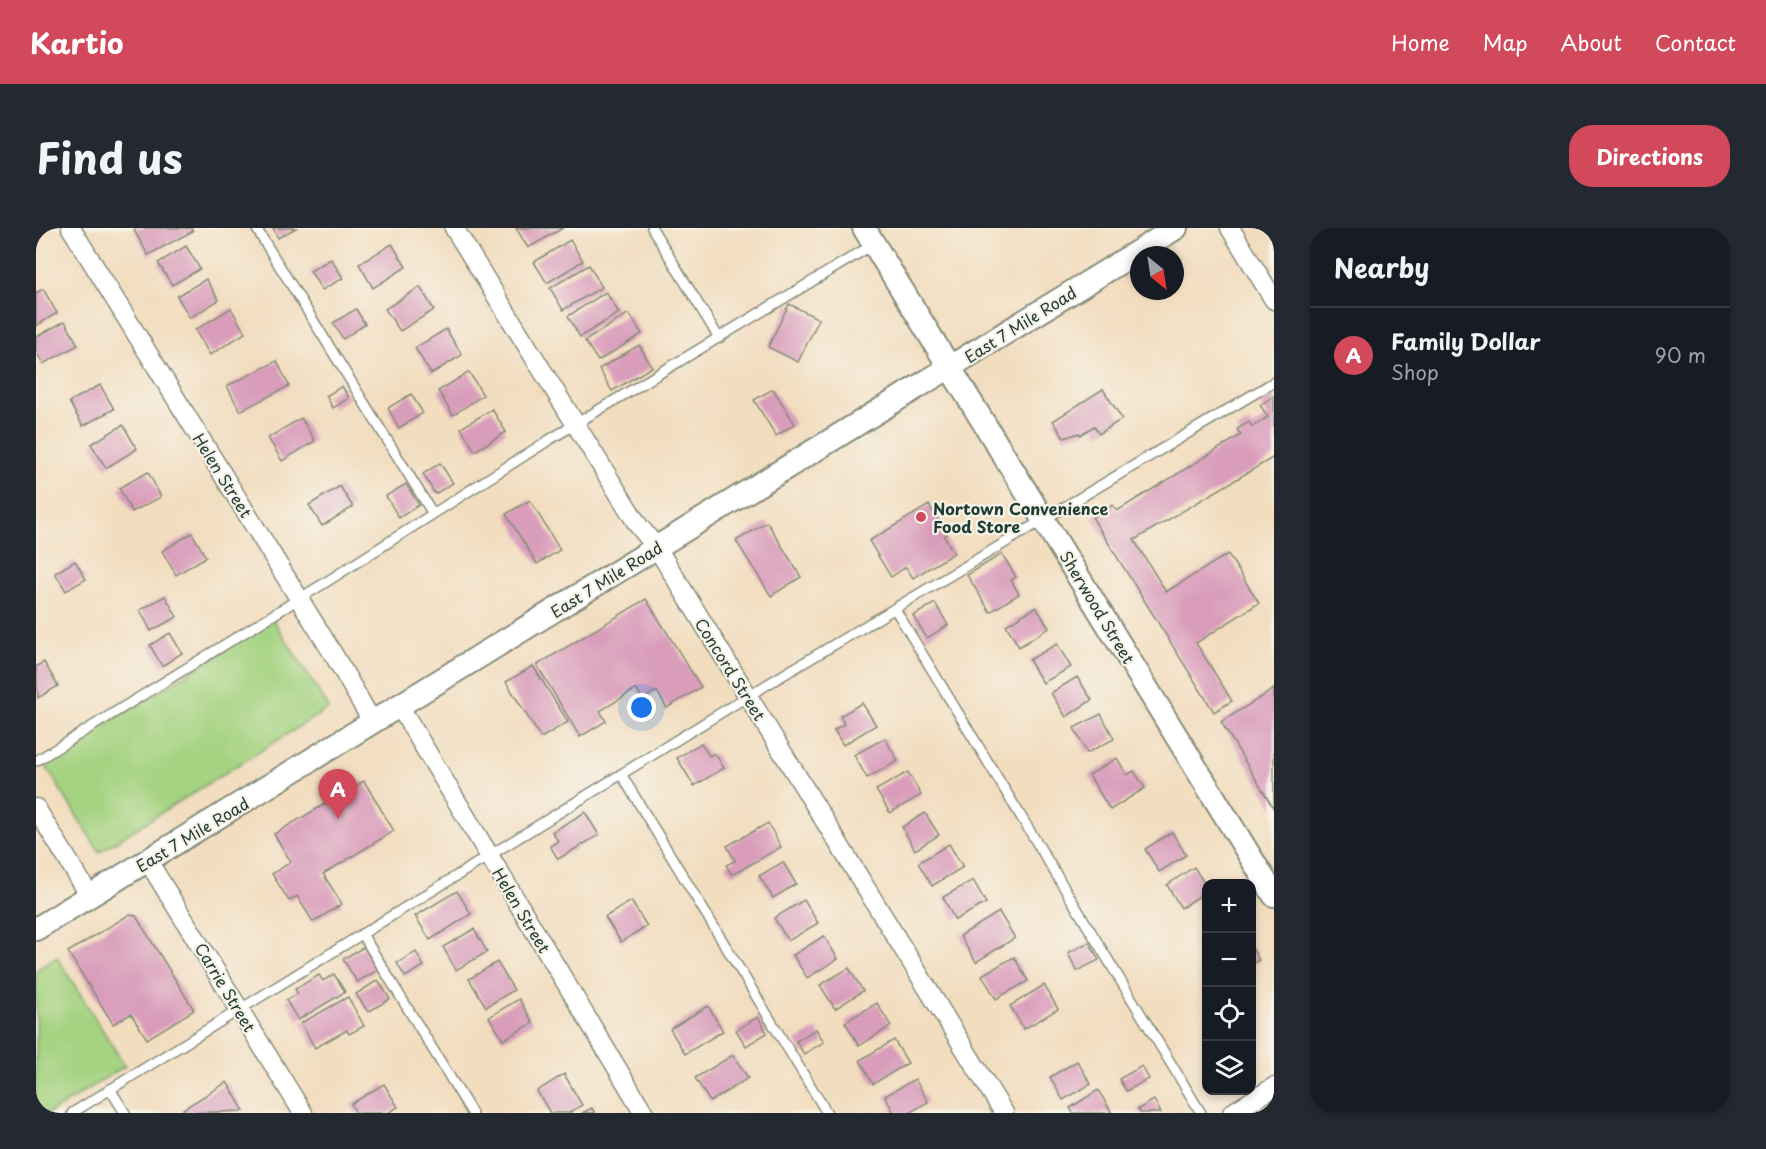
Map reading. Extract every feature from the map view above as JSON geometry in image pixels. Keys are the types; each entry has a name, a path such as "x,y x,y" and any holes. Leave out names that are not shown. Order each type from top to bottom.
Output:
{"street":[{"name":"Helen Street","path":"71,228 299,598 373,723"},
{"name":"Concord Street","path":"454,228 638,525 657,548 1004,1113"},
{"name":"East 7 Mile Road","path":"36,929 1176,228"},
{"path":"1230,228 1274,300"},
{"name":"Sherwood Street","path":"869,236 1274,895"},
{"name":"Helen Street","path":"400,707 644,1113"},
{"path":"36,808 90,896"},
{"name":"Carrie Street","path":"148,861 303,1113"},
{"path":"1232,1113 1274,1087"}],"lane":[{"path":"256,228 433,514"},
{"path":"652,228 720,338"},
{"path":"36,761 720,338 869,236"},
{"path":"72,1113 748,696 1045,521 1274,382"},
{"path":"895,609 1201,1113"},
{"path":"621,774 827,1113"},
{"path":"362,933 472,1113"},
{"path":"110,1089 125,1113"}],"green space":[{"path":"273,620 329,708 99,852 44,763"},
{"path":"57,957 125,1066 50,1113 36,1113 36,970"}],"building":[{"path":"138,228 191,228 193,231 148,255 134,230"},
{"path":"273,228 296,228 278,238"},
{"path":"516,228 563,228 528,248"},
{"path":"570,240 583,261 547,283 534,262"},
{"path":"392,244 406,267 373,288 359,264"},
{"path":"186,246 200,269 172,285 158,263"},
{"path":"331,259 343,278 322,290 310,271"},
{"path":"589,265 602,287 563,310 550,288"},
{"path":"206,279 219,300 190,318 177,296"},
{"path":"420,287 434,310 400,331 385,309"},
{"path":"43,289 57,313 36,326 36,293"},
{"path":"606,292 619,313 580,337 568,316"},
{"path":"789,304 819,319 798,362 768,347"},
{"path":"231,308 245,333 210,355 195,330"},
{"path":"356,309 365,324 343,339 333,323"},
{"path":"629,313 642,334 598,361 585,341"},
{"path":"65,321 78,345 43,364 36,351 36,337"},
{"path":"446,329 462,355 431,374 415,348"},
{"path":"639,345 652,367 612,391 599,369"},
{"path":"277,361 289,386 240,411 227,386"},
{"path":"469,372 483,395 453,415 438,391"},
{"path":"100,385 114,409 83,426 69,402"},
{"path":"342,386 349,398 333,408 326,396"},
{"path":"773,389 795,424 776,436 754,400"},
{"path":"1103,389 1122,419 1099,434 1094,426 1080,435 1079,433 1064,438 1053,421"},
{"path":"411,394 423,413 399,428 388,408"},
{"path":"1274,396 1274,457 1134,540 1166,592 1228,554 1259,603 1196,643 1232,701 1214,712 1092,517 1113,505 1117,511 1241,435 1237,429 1249,422 1252,427 1268,417 1260,405"},
{"path":"492,409 506,432 475,451 461,428"},
{"path":"301,418 315,441 282,461 268,438"},
{"path":"123,425 137,449 106,468 91,444"},
{"path":"440,463 453,483 435,494 423,474"},
{"path":"148,472 161,497 132,512 119,488"},
{"path":"406,484 419,505 399,518 386,496"},
{"path":"340,486 353,507 322,526 309,505"},
{"path":"530,500 560,550 537,564 506,514"},
{"path":"929,505 947,534 944,536 954,553 913,578 906,567 891,577 869,541"},
{"path":"767,522 801,577 771,596 736,541"},
{"path":"192,533 206,557 176,575 162,551"},
{"path":"1002,554 1016,577 1011,580 1019,594 990,612 967,575"},
{"path":"75,561 86,579 66,591 55,573"},
{"path":"165,596 177,617 151,631 140,610"},
{"path":"646,599 701,687 667,708 657,691 643,699 636,689 600,711 606,721 580,737 537,665"},
{"path":"935,603 948,625 927,638 913,616"},
{"path":"1036,607 1049,628 1019,647 1006,625"},
{"path":"170,633 182,653 162,666 150,645"},
{"path":"1057,644 1071,667 1043,683 1029,660"},
{"path":"44,662 58,686 38,698 36,667"},
{"path":"533,666 568,722 541,738 506,682"},
{"path":"1077,677 1092,700 1066,717 1051,693"},
{"path":"1274,689 1274,809 1221,722"},
{"path":"862,703 876,725 843,745 834,730 844,724 840,716"},
{"path":"1101,714 1114,739 1087,753 1074,728"},
{"path":"885,738 898,761 867,778 854,755"},
{"path":"701,743 709,756 715,753 724,768 694,786 677,758"},
{"path":"1117,758 1127,775 1134,771 1145,788 1110,810 1089,775"},
{"path":"908,772 921,795 890,813 876,790"},
{"path":"364,781 394,831 323,874 342,904 313,922 297,896 289,901 272,874 291,862 274,834"},
{"path":"585,812 599,835 558,859 550,846 558,841 552,832"},
{"path":"925,813 939,835 915,850 902,827"},
{"path":"768,823 781,847 732,875 726,865 735,861 727,846"},
{"path":"1172,832 1186,855 1159,872 1145,849"},
{"path":"949,844 963,867 932,886 918,863"},
{"path":"783,862 796,884 773,898 759,876"},
{"path":"1194,867 1202,880 1202,895 1181,908 1167,885"},
{"path":"973,880 986,903 955,920 943,897"},
{"path":"457,891 471,914 430,940 415,916"},
{"path":"804,900 818,923 788,941 774,918"},
{"path":"631,901 647,926 621,942 605,917"},
{"path":"999,912 1015,938 976,962 960,936"},
{"path":"130,914 136,916 194,1010 147,1039 131,1014 113,1024 68,952"},
{"path":"474,929 487,952 456,970 443,947"},
{"path":"824,936 838,959 807,978 793,955"},
{"path":"1089,942 1099,960 1077,971 1068,953"},
{"path":"364,947 378,970 357,982 343,959"},
{"path":"416,952 424,966 405,977 397,963"},
{"path":"1014,957 1028,981 996,999 982,975"},
{"path":"497,962 514,990 486,1007 469,979"},
{"path":"849,968 863,991 835,1009 820,985"},
{"path":"334,974 345,992 298,1020 286,1000 298,994 295,989 319,975 323,981"},
{"path":"378,980 390,999 368,1012 356,994"},
{"path":"1044,985 1058,1009 1024,1029 1010,1006"},
{"path":"348,997 364,1026 349,1034 347,1030 315,1048 301,1023"},
{"path":"519,999 533,1023 503,1040 489,1017"},
{"path":"877,1003 891,1026 859,1046 845,1022"},
{"path":"708,1006 723,1031 685,1054 670,1029"},
{"path":"758,1017 767,1033 746,1046 736,1030"},
{"path":"816,1029 824,1042 804,1054 796,1041"},
{"path":"894,1040 908,1063 873,1084 860,1060"},
{"path":"733,1055 748,1078 710,1102 695,1078"},
{"path":"1077,1061 1091,1084 1063,1100 1050,1077"},
{"path":"1142,1066 1149,1079 1126,1091 1119,1079"},
{"path":"564,1074 582,1105 569,1113 550,1113 537,1091"},
{"path":"915,1079 928,1102 909,1113 894,1113 885,1096"},
{"path":"227,1082 244,1111 186,1113 183,1109"},
{"path":"384,1084 398,1107 388,1113 356,1113 351,1104"},
{"path":"1098,1090 1112,1113 1073,1113 1070,1108"},
{"path":"1154,1100 1161,1113 1140,1113 1138,1109"},
{"path":"592,1108 595,1113 582,1113"}],"place":[{"name":"Nortown Convenience Food Store","path":"921,517"},
{"name":"Family Dollar","path":"338,819"}]}
